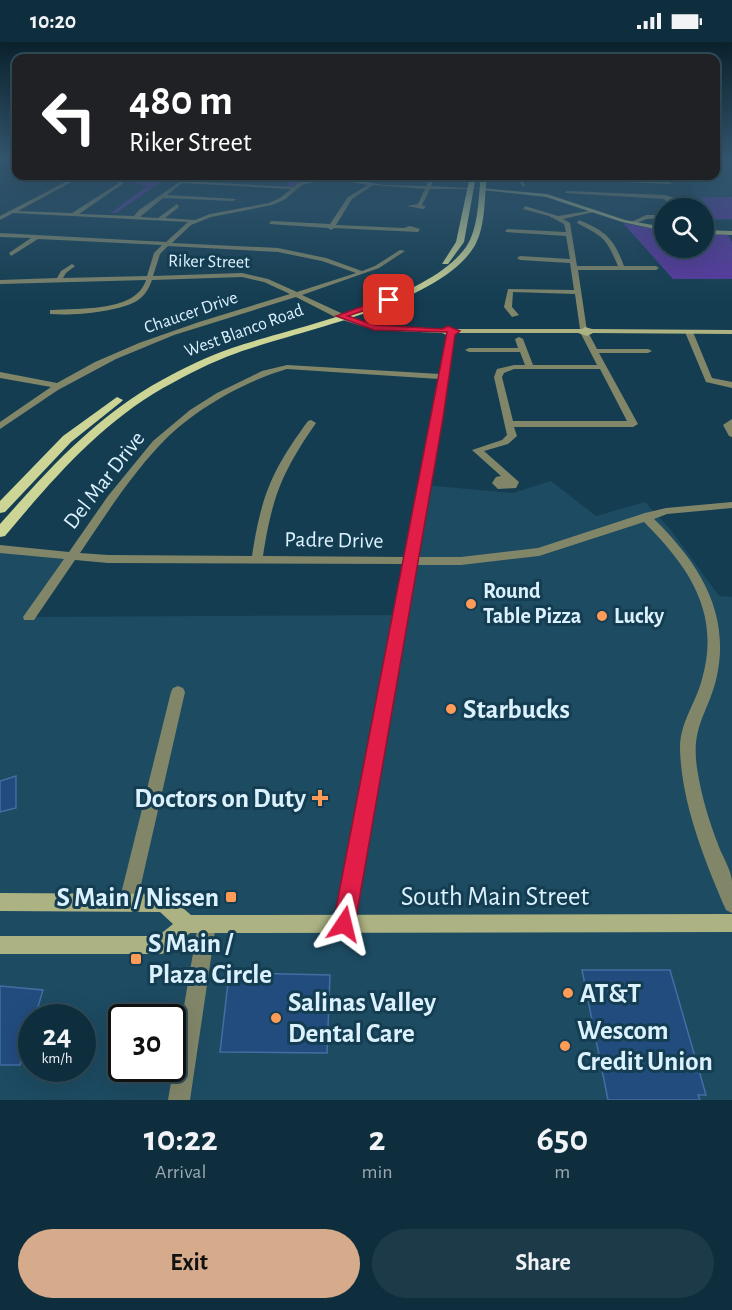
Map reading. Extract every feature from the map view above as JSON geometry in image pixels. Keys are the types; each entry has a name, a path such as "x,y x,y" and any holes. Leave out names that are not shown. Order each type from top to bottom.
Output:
{"main road":[{"name":"West Blanco Road","path":"0,533 88,436 136,399 196,366 383,295 419,279 443,264 460,242 467,206"},
{"name":"West Blanco Road","path":"0,509 67,439 138,387 219,348 418,288 463,257 473,239 479,206"}],"street":[{"path":"0,218 23,206"},
{"path":"73,215 86,206"},
{"path":"136,218 147,206"},
{"path":"160,219 177,206"},
{"path":"226,206 232,212"},
{"path":"13,212 195,221 256,206"},
{"path":"332,228 345,206"},
{"path":"577,206 654,227"},
{"path":"510,424 633,424 585,331 567,223 525,208"},
{"path":"558,218 592,211"},
{"path":"632,223 646,217 654,217"},
{"path":"53,312 97,310 129,302 143,293 157,253 195,221"},
{"path":"579,222 593,228 609,241 621,266"},
{"path":"271,223 332,228 405,230"},
{"path":"507,231 568,231 593,228"},
{"path":"714,232 732,233"},
{"path":"0,235 289,251 324,259 362,273"},
{"path":"11,254 37,237"},
{"name":"Chaucer Drive","path":"0,426 59,386 112,357 142,345 362,273 402,251"},
{"path":"520,258 573,264 656,268"},
{"path":"59,279 63,272 72,266"},
{"name":"Riker Street","path":"0,282 242,275 266,280 336,314 374,328 450,332 732,332"},
{"path":"515,315 508,307 510,290 577,292"},
{"path":"344,924 444,377 450,332"},
{"path":"688,332 709,380 732,385"},
{"path":"519,339 530,367"},
{"path":"469,350 524,350"},
{"path":"594,351 648,351"},
{"name":"Del Mar Drive","path":"29,617 127,477 156,443 206,404 256,377 276,369 292,367 444,377"},
{"path":"513,480 477,450 511,438 510,424 498,374 509,368 602,367"},
{"path":"0,375 59,386"},
{"path":"732,422 728,425 732,434"},
{"path":"257,559 264,513 273,481 287,456 311,423"},
{"name":"Padre Drive","path":"0,549 108,559 410,561 497,559 539,552 645,516 683,508 732,505"},
{"path":"645,516 689,562 707,598 712,614 715,632 713,662 709,681 691,721 687,745 689,771 732,904"},
{"path":"128,902 178,692"},
{"path":"0,902 164,903 197,924"},
{"name":"South Main Street","path":"197,924 732,923"},
{"path":"0,945 161,945 197,924"},
{"path":"179,1100 197,924"}],"shaded area":[{"path":"120,206 126,206 116,213 111,213"},
{"path":"714,206 732,206 732,220 714,220"},
{"path":"714,206 732,206 732,219 714,219"},
{"path":"623,223 654,229 654,258"},
{"path":"714,234 728,235 732,242 732,279 673,279 654,258 714,258"},
{"path":"551,481 596,516 645,502 670,529 719,596 732,597 732,1100 0,1100 0,548 71,556 30,617 400,615 424,485 513,493"}],"building":[{"path":"16,776 16,808 0,812 0,781"},
{"path":"582,970 670,970 706,1095 698,1095 700,1100 608,1100"},
{"name":"Salinas Valley Dental Care","path":"239,973 330,975 327,1053 220,1052 228,983"},
{"path":"0,986 43,990 39,1004 18,1004 18,1065 0,1065"}],"place":[{"name":"Round Table Pizza","path":"471,604"},
{"name":"Lucky","path":"602,616"},
{"name":"Starbucks","path":"451,709"},
{"name":"Doctors on Duty","path":"320,798"},
{"name":"S Main / Nissen","path":"231,897"},
{"name":"S Main / Plaza Circle","path":"136,959"},
{"name":"AT&T","path":"568,993"},
{"name":"Salinas Valley Dental Care","path":"276,1018"},
{"name":"Wescom Credit Union","path":"565,1046"}],"route":[{"path":"344,924 437,418 450,334 456,331 448,329 443,331 389,330 362,325 340,316 389,300"}]}
